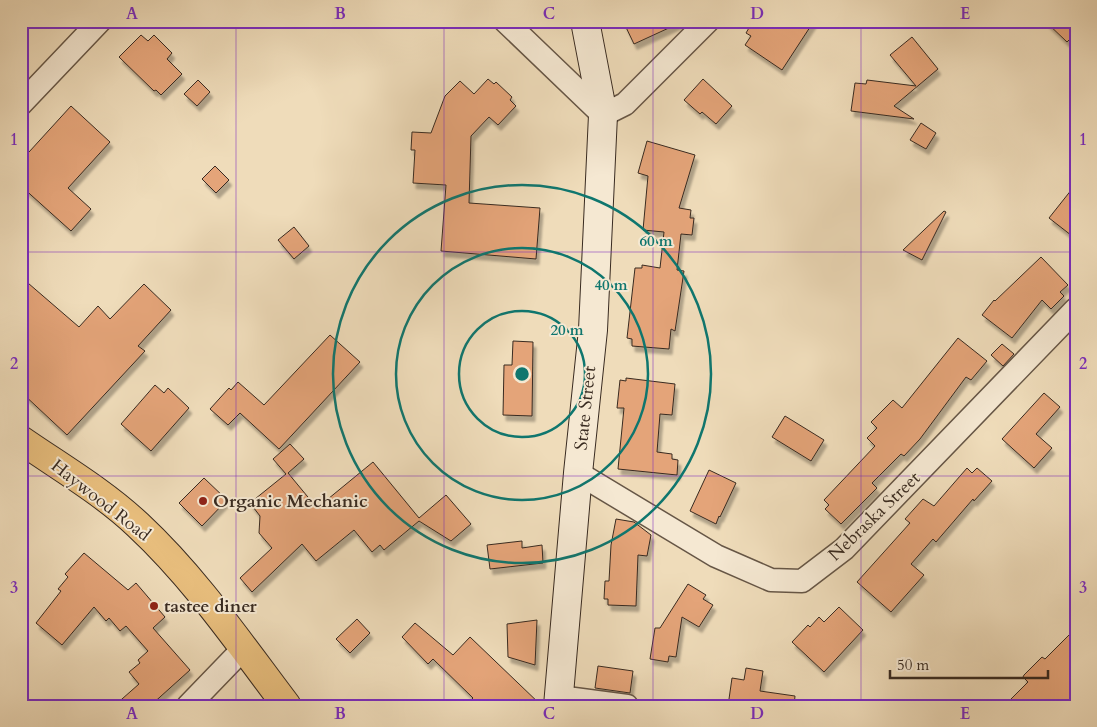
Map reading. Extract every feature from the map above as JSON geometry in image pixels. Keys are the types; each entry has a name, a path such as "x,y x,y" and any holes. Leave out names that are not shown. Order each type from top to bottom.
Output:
{"main road":[{"name":"Haywood Road","path":"21,440 99,494 136,523 165,551 192,581 287,706"}],"street":[{"path":"21,104 100,21"},
{"path":"505,21 603,115 625,104 708,21"},
{"name":"State Street","path":"558,701 578,473 593,330 603,115 585,21"},
{"name":"Nebraska Street","path":"578,473 716,556 771,580 802,581 844,549 1076,309"},
{"path":"188,706 243,648"},
{"path":"558,701 627,706"}],"building":[{"path":"623,21 684,21 634,44"},
{"path":"753,21 814,21 782,70 745,45 751,36 746,33"},
{"path":"1045,21 1076,21 1076,33 1067,42"},
{"path":"141,35 148,41 154,35 172,53 167,59 182,74 161,95 156,90 154,91 119,57"},
{"path":"912,37 938,69 894,106 914,119 851,111 855,83 866,84 867,80 916,86 890,55"},
{"path":"488,79 494,84 496,82 512,97 510,100 516,106 498,125 489,117 471,136 469,203 540,208 536,259 441,251 446,185 413,183 415,150 411,150 412,132 431,133 445,96 460,81 474,94"},
{"path":"703,79 732,106 716,124 702,112 700,114 684,100"},
{"path":"198,80 210,92 197,106 184,94"},
{"path":"71,106 110,142 68,188 91,209 71,231 21,186 21,145 29,152"},
{"path":"921,123 936,133 926,149 910,140"},
{"path":"647,141 695,155 679,208 691,210 690,218 694,218 692,235 681,234 677,270 684,271 675,331 671,329 669,349 632,346 632,339 627,338 635,268 642,268 642,265 660,268 664,232 643,230 648,176 638,173"},
{"path":"215,166 229,180 216,193 202,179"},
{"path":"1076,184 1076,239 1049,218"},
{"path":"944,211 946,212 922,260 903,250"},
{"path":"294,227 309,246 294,259 278,240"},
{"path":"1041,257 1068,285 1060,292 1064,296 1051,309 1042,300 1012,338 982,315 994,300"},
{"path":"21,277 79,327 98,306 110,319 144,284 171,310 138,346 145,351 67,435 21,392"},
{"path":"330,335 360,362 279,449 240,413 228,425 210,409 229,388 231,390 238,382 264,405"},
{"path":"958,338 987,361 971,380 966,377 920,439 904,456 901,454 872,483 877,488 841,524 825,509 829,505 824,500 875,446 867,438 877,428 871,422 893,400 902,408"},
{"path":"513,341 533,342 532,416 503,415 504,365 512,365"},
{"path":"1002,344 1014,354 1003,366 991,355"},
{"path":"626,378 675,384 672,415 660,414 657,452 672,454 672,459 678,460 677,475 618,469 624,408 617,408 620,380 626,381"},
{"path":"155,385 164,393 168,388 189,408 151,451 121,424"},
{"path":"1044,393 1060,407 1036,434 1052,448 1034,468 1002,439"},
{"path":"785,416 824,440 811,461 772,437"},
{"path":"290,444 304,459 288,473 317,508 373,462 419,518 446,495 471,524 451,541 419,521 384,550 380,545 372,552 354,530 316,561 302,544 252,592 240,578 272,548 259,533 260,516 250,503 286,474 273,459"},
{"path":"967,468 972,473 977,468 992,481 974,501 973,499 936,542 933,539 911,564 924,575 891,612 857,582 910,523 905,519 923,499 934,506"},
{"path":"709,470 736,483 716,524 690,511"},
{"name":"Organic Mechanic","path":"204,478 227,500 202,526 179,503"},
{"path":"616,519 634,522 651,535 647,556 638,555 636,606 608,605 608,599 604,599 605,581 609,581 611,545"},
{"path":"522,541 522,548 542,545 543,563 490,569 487,545"},
{"path":"84,553 128,590 136,583 165,617 153,628 190,670 150,706 114,706 139,684 129,672 140,663 138,660 148,651 126,626 120,631 109,618 106,621 94,607 62,645 36,623 61,591 58,589 68,577 65,574"},
{"path":"688,584 706,595 703,599 713,605 699,627 682,617 676,657 669,656 668,662 650,659 655,628 660,628"},
{"path":"839,607 863,630 824,672 792,642 808,625 810,627 819,617 824,622"},
{"path":"357,619 370,633 350,653 336,639"},
{"path":"537,620 535,665 508,657 507,624"},
{"path":"415,623 453,655 470,637 542,706 465,706 473,698 433,659 428,664 402,637"},
{"path":"1076,628 1076,692 1063,706 1004,706 1028,682 1023,677 1024,675 1042,657 1045,659"},
{"path":"598,666 633,671 630,693 595,688"},
{"path":"746,668 763,671 760,691 795,696 794,706 728,706 732,678 744,680"}],"place":[{"name":"Organic Mechanic","path":"203,501"},
{"name":"tastee diner","path":"154,606"}]}
